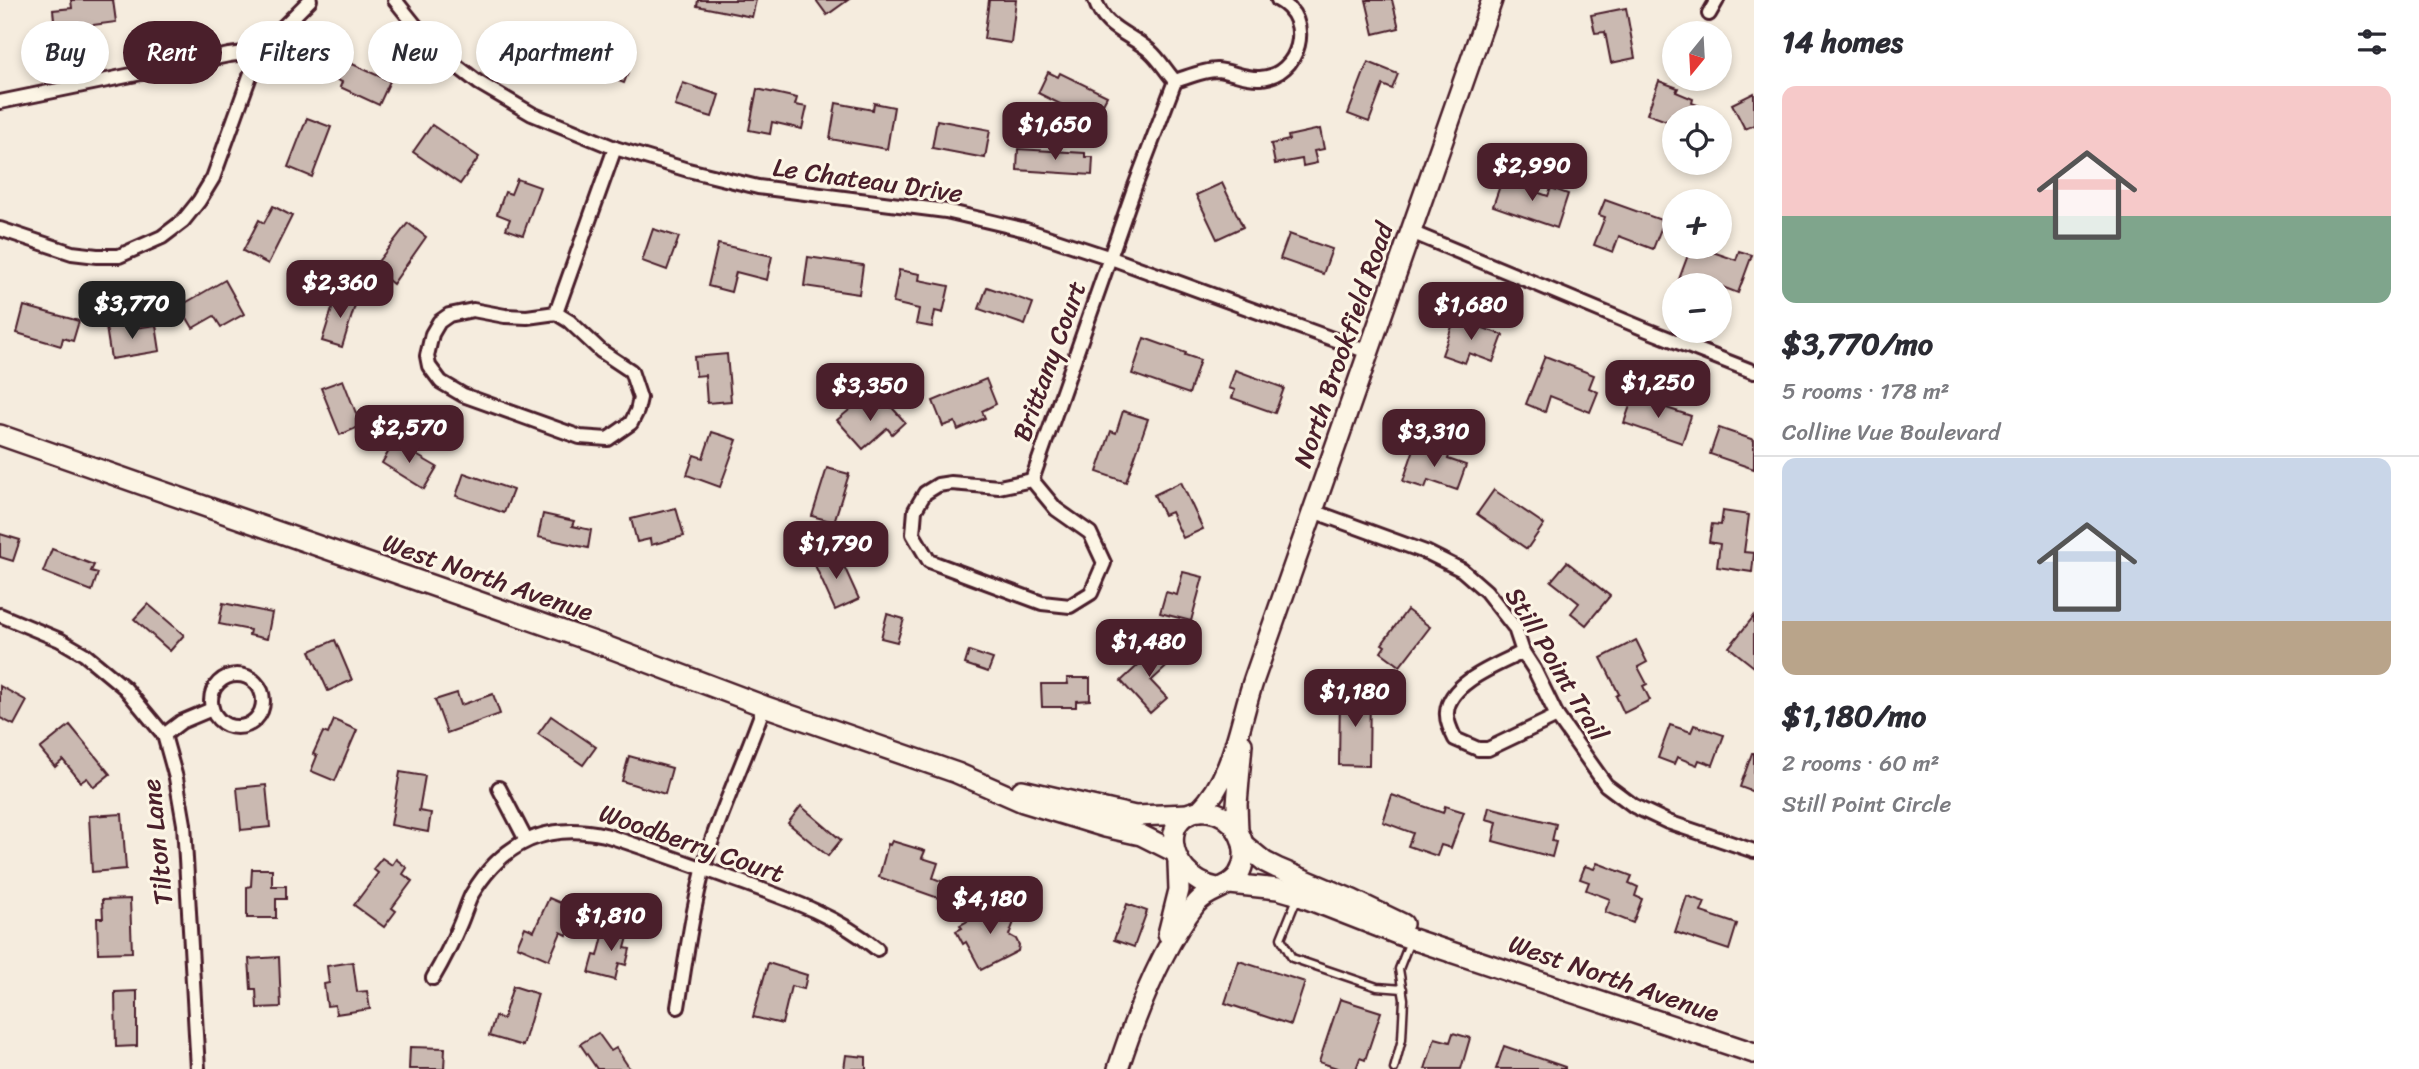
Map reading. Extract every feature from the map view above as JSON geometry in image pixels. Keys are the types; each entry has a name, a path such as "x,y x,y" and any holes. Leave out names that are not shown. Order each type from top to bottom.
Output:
{"main road":[{"name":"North Brookfield Road","path":"1194,812 1216,792 1222,779 1492,0"},
{"name":"West North Avenue","path":"0,435 600,644 764,706 957,773 1023,802 1105,827 1142,835 1176,857"},
{"name":"North Brookfield Road","path":"1240,837 1237,804 1245,708"},
{"name":"West North Avenue","path":"957,773 1116,813 1152,817 1194,812"},
{"path":"1118,1069 1133,1022 1159,967 1196,903 1205,894 1224,886 1240,873 1244,863 1240,837 1225,817 1213,812 1194,812 1178,824 1174,835 1180,878 1176,907 1159,967"},
{"name":"West North Avenue","path":"1240,837 1265,862 1353,900 1456,953"},
{"path":"1176,857 1197,881 1224,886"},
{"name":"West North Avenue","path":"1224,886 1278,889 1298,895 1411,939 1754,1053"}],"street":[{"path":"289,21 310,0"},
{"name":"Le Chateau Drive","path":"395,0 438,50 479,83 532,114 615,148 758,187 946,211 1026,230 1111,258 1368,352"},
{"path":"1095,0 1107,23 1146,48 1175,81 1216,70 1260,78 1275,74 1289,65 1297,55 1299,28 1293,13 1278,0"},
{"path":"1709,14 1717,0"},
{"path":"0,102 236,54"},
{"name":"Brittany Court","path":"1032,480 1080,339 1175,81"},
{"path":"0,229 72,253 97,256 119,256 162,237 183,221 200,201 213,178 247,84"},
{"path":"556,313 615,148"},
{"path":"1411,232 1754,372"},
{"path":"473,310 527,317 556,313 569,321 601,351 631,371 640,398 637,411 631,423 608,439 580,437 463,395 441,382 429,366 427,356 432,334 439,322 449,316 473,310"},
{"name":"Brittany Court","path":"1032,480 1056,509 1090,533 1104,563 1091,593 1070,606 1042,603 929,561 913,534 915,510 925,493 938,485 951,483 999,487 1032,480"},
{"name":"Still Point Trail","path":"1313,511 1428,553 1462,570 1501,607 1515,628 1523,652 1557,716 1606,785 1634,806 1668,822 1754,851"},
{"name":"Tilton Lane","path":"0,615 60,640 83,654 125,688 164,735 176,778 184,824 198,1069"},
{"path":"1523,652 1468,681 1457,691 1451,699 1447,713 1455,738 1478,749 1488,749 1557,716"},
{"path":"231,676 239,676 254,683 262,697 259,714 246,725 238,727 222,722 212,709 212,692 231,676"},
{"path":"678,1007 692,920 712,841 764,706"},
{"path":"164,735 181,722 212,709"},
{"path":"499,788 526,840"},
{"name":"Woodberry Court","path":"433,978 471,896 488,871 526,840 556,831 580,830 605,835 704,869 831,918 859,934 877,949"}],"lane":[{"path":"1298,895 1281,938 1292,958 1377,988 1403,989"},
{"path":"1394,1069 1402,1040 1405,999 1399,969 1411,939"}],"building":[{"path":"71,0 113,0 116,22 54,21 53,10 72,8"},
{"path":"698,0 756,0 752,17 697,6"},
{"path":"816,0 848,0 827,15"},
{"path":"989,0 1016,0 1011,43 984,39"},
{"path":"1366,0 1392,0 1399,28 1374,34"},
{"path":"1626,8 1635,58 1611,63 1605,32 1595,33 1591,15"},
{"path":"1368,62 1398,74 1392,89 1383,85 1369,122 1348,114"},
{"path":"354,65 368,71 368,84 389,84 379,105 340,87 341,84 354,84"},
{"path":"1048,72 1058,77 1060,73 1107,96 1094,121 1038,93"},
{"path":"1659,81 1662,82 1662,91 1676,91 1693,99 1692,103 1697,105 1662,105 1662,119 1647,114"},
{"path":"683,83 719,95 712,117 675,106"},
{"path":"757,89 797,98 795,105 807,107 802,129 772,122 770,134 749,130"},
{"path":"1754,93 1754,125 1745,129 1732,104"},
{"path":"836,103 873,110 874,103 894,107 887,149 830,139"},
{"path":"307,118 331,127 312,177 288,167"},
{"path":"937,120 990,130 985,158 932,148"},
{"path":"432,125 479,157 460,184 413,152"},
{"path":"1320,129 1324,149 1314,151 1317,163 1303,166 1302,159 1275,164 1271,144 1289,140 1288,136"},
{"path":"1018,149 1085,153 1085,157 1093,157 1092,175 1017,170"},
{"path":"517,179 540,187 523,235 506,229 510,219 497,214 505,192 511,194"},
{"path":"1502,180 1548,196 1551,188 1568,194 1557,228 1493,206"},
{"path":"1222,183 1243,227 1217,239 1196,195"},
{"path":"1605,200 1662,220 1662,226 1653,249 1619,236 1613,252 1594,245 1605,217 1599,215"},
{"path":"273,206 292,216 268,264 243,251 259,220 264,223"},
{"path":"408,223 426,237 393,284 373,268"},
{"path":"653,229 679,237 667,270 642,261"},
{"path":"1289,234 1332,249 1323,274 1280,259"},
{"path":"718,244 772,256 767,280 736,272 731,292 708,286"},
{"path":"1739,251 1752,255 1738,293 1732,291 1732,273 1681,273 1687,259 1736,260"},
{"path":"808,257 863,265 859,294 804,286"},
{"path":"899,270 920,274 919,280 949,286 943,313 935,311 932,327 916,324 919,309 893,303"},
{"path":"225,280 244,314 221,327 214,316 193,328 180,306"},
{"path":"987,287 1033,303 1025,325 979,309"},
{"path":"337,293 357,299 342,347 322,341"},
{"path":"24,306 79,321 73,341 63,338 61,346 17,333"},
{"path":"1455,318 1503,335 1493,362 1469,353 1465,363 1442,355"},
{"path":"127,324 127,329 156,325 160,351 111,359 106,327"},
{"path":"1144,338 1200,360 1189,394 1132,374"},
{"path":"727,354 731,401 707,403 705,375 696,376 694,357"},
{"path":"1545,356 1594,375 1589,388 1598,392 1590,412 1550,396 1545,412 1526,404"},
{"path":"1235,370 1284,388 1275,413 1232,398 1235,390 1229,388"},
{"path":"986,379 996,404 982,411 985,418 958,430 955,422 943,426 933,401"},
{"path":"343,380 361,426 340,435 321,388"},
{"path":"1633,397 1691,416 1682,443 1624,423"},
{"path":"859,402 872,415 887,402 905,422 892,434 887,428 863,449 837,420"},
{"path":"1123,411 1148,419 1126,482 1097,472 1111,431 1116,433"},
{"path":"1719,428 1754,440 1754,469 1710,454"},
{"path":"712,432 737,440 720,487 687,475 694,455 703,458"},
{"path":"394,442 437,467 424,489 382,463"},
{"path":"1415,446 1436,454 1438,449 1450,453 1448,459 1466,465 1457,490 1428,480 1425,488 1403,481"},
{"path":"827,468 849,474 834,522 812,516"},
{"path":"464,473 513,490 504,513 456,496"},
{"path":"1181,482 1203,529 1183,538 1171,512 1164,515 1154,495"},
{"path":"1494,490 1544,524 1527,549 1477,514"},
{"path":"676,508 684,536 651,545 650,539 637,542 631,519"},
{"path":"1723,511 1749,515 1744,552 1754,553 1752,572 1717,567 1720,544 1709,542 1712,524 1721,525"},
{"path":"543,514 574,521 572,526 591,530 588,548 538,537"},
{"path":"0,534 20,540 13,561 0,557"},
{"path":"52,549 94,565 91,571 98,573 92,591 43,572"},
{"path":"838,553 859,599 835,610 814,563"},
{"path":"1567,562 1610,596 1586,625 1571,613 1579,603 1551,581"},
{"path":"1183,572 1203,577 1191,621 1160,613 1166,592 1177,595"},
{"path":"223,603 272,613 267,639 249,635 250,630 219,624"},
{"path":"148,604 184,635 170,651 134,619"},
{"path":"1407,610 1430,627 1400,666 1381,652 1385,646 1382,644"},
{"path":"887,614 904,619 897,642 881,638"},
{"path":"1754,616 1754,667 1729,647"},
{"path":"335,640 352,680 328,691 310,651"},
{"path":"1636,640 1647,662 1638,667 1647,684 1643,686 1650,700 1624,713 1616,696 1619,694 1601,658"},
{"path":"1161,644 1175,659 1151,681 1167,698 1150,713 1121,681"},
{"path":"969,651 993,659 988,672 965,664"},
{"path":"1067,678 1090,678 1090,700 1076,701 1076,707 1042,707 1041,684 1068,684"},
{"path":"0,686 27,701 14,725 0,718"},
{"path":"1340,692 1370,692 1369,766 1339,765"},
{"path":"457,693 461,705 493,694 500,714 447,733 435,700"},
{"path":"551,716 596,747 583,765 538,734"},
{"path":"334,720 357,730 335,781 311,771 317,756 313,754 323,732 328,734"},
{"path":"70,725 110,774 94,787 87,778 81,782 63,760 55,767 40,749"},
{"path":"1670,725 1691,732 1694,725 1724,735 1713,765 1699,760 1697,765 1677,757 1674,764 1658,758"},
{"path":"1754,753 1754,792 1740,787"},
{"path":"629,756 672,768 665,794 622,781"},
{"path":"400,772 425,776 419,811 431,813 428,832 391,825"},
{"path":"266,785 270,827 241,830 237,788"},
{"path":"1392,795 1443,813 1445,806 1464,812 1451,848 1441,845 1437,856 1408,846 1413,833 1383,822"},
{"path":"801,806 841,840 828,856 788,823"},
{"path":"1489,807 1556,824 1552,841 1556,842 1552,857 1493,841 1497,822 1486,819"},
{"path":"122,814 126,869 92,872 89,816"},
{"path":"892,841 925,851 922,858 938,863 933,878 946,883 941,899 879,877 888,844"},
{"path":"382,858 392,865 396,859 407,868 403,874 412,881 392,908 396,911 384,927 354,905 378,873 373,869"},
{"path":"1597,863 1632,876 1629,883 1638,887 1635,896 1642,899 1633,923 1605,912 1610,899 1586,890 1589,882 1580,879 1585,866 1594,869"},
{"path":"252,869 272,869 272,886 286,886 286,899 276,899 276,918 247,918 247,887 251,886"},
{"path":"1687,896 1705,902 1701,912 1737,924 1729,950 1675,932"},
{"path":"549,898 577,910 567,935 561,932 549,960 517,946 525,927 534,931"},
{"path":"130,899 132,952 98,953 97,918 103,918 102,900"},
{"path":"1001,903 1014,922 1009,935 1016,939 1018,951 981,970 966,942 963,944 956,931 962,928 960,925"},
{"path":"1127,904 1147,911 1134,947 1114,940"},
{"path":"606,924 630,930 625,948 630,949 626,965 619,963 615,980 589,973 594,955 598,956"},
{"path":"279,957 281,1007 257,1008 256,989 251,989 249,959"},
{"path":"1239,961 1305,982 1291,1025 1225,1003"},
{"path":"353,962 357,992 367,991 370,1009 336,1014 335,1005 327,1006 324,984 329,983 327,966"},
{"path":"768,963 807,975 804,989 791,986 782,1024 753,1017"},
{"path":"513,986 538,994 523,1046 489,1036 495,1016 503,1019"},
{"path":"137,991 137,1046 116,1047 115,992"},
{"path":"1340,999 1381,1012 1365,1060 1360,1058 1356,1069 1340,1069 1319,1062"},
{"path":"598,1033 611,1051 616,1048 630,1069 597,1069 580,1044"},
{"path":"1453,1033 1470,1038 1461,1069 1425,1069 1435,1038 1450,1042"},
{"path":"1504,1046 1565,1067 1565,1069 1496,1069"},
{"path":"410,1047 445,1048 444,1069 409,1069"},
{"path":"846,1055 866,1057 866,1069 844,1069"}]}
